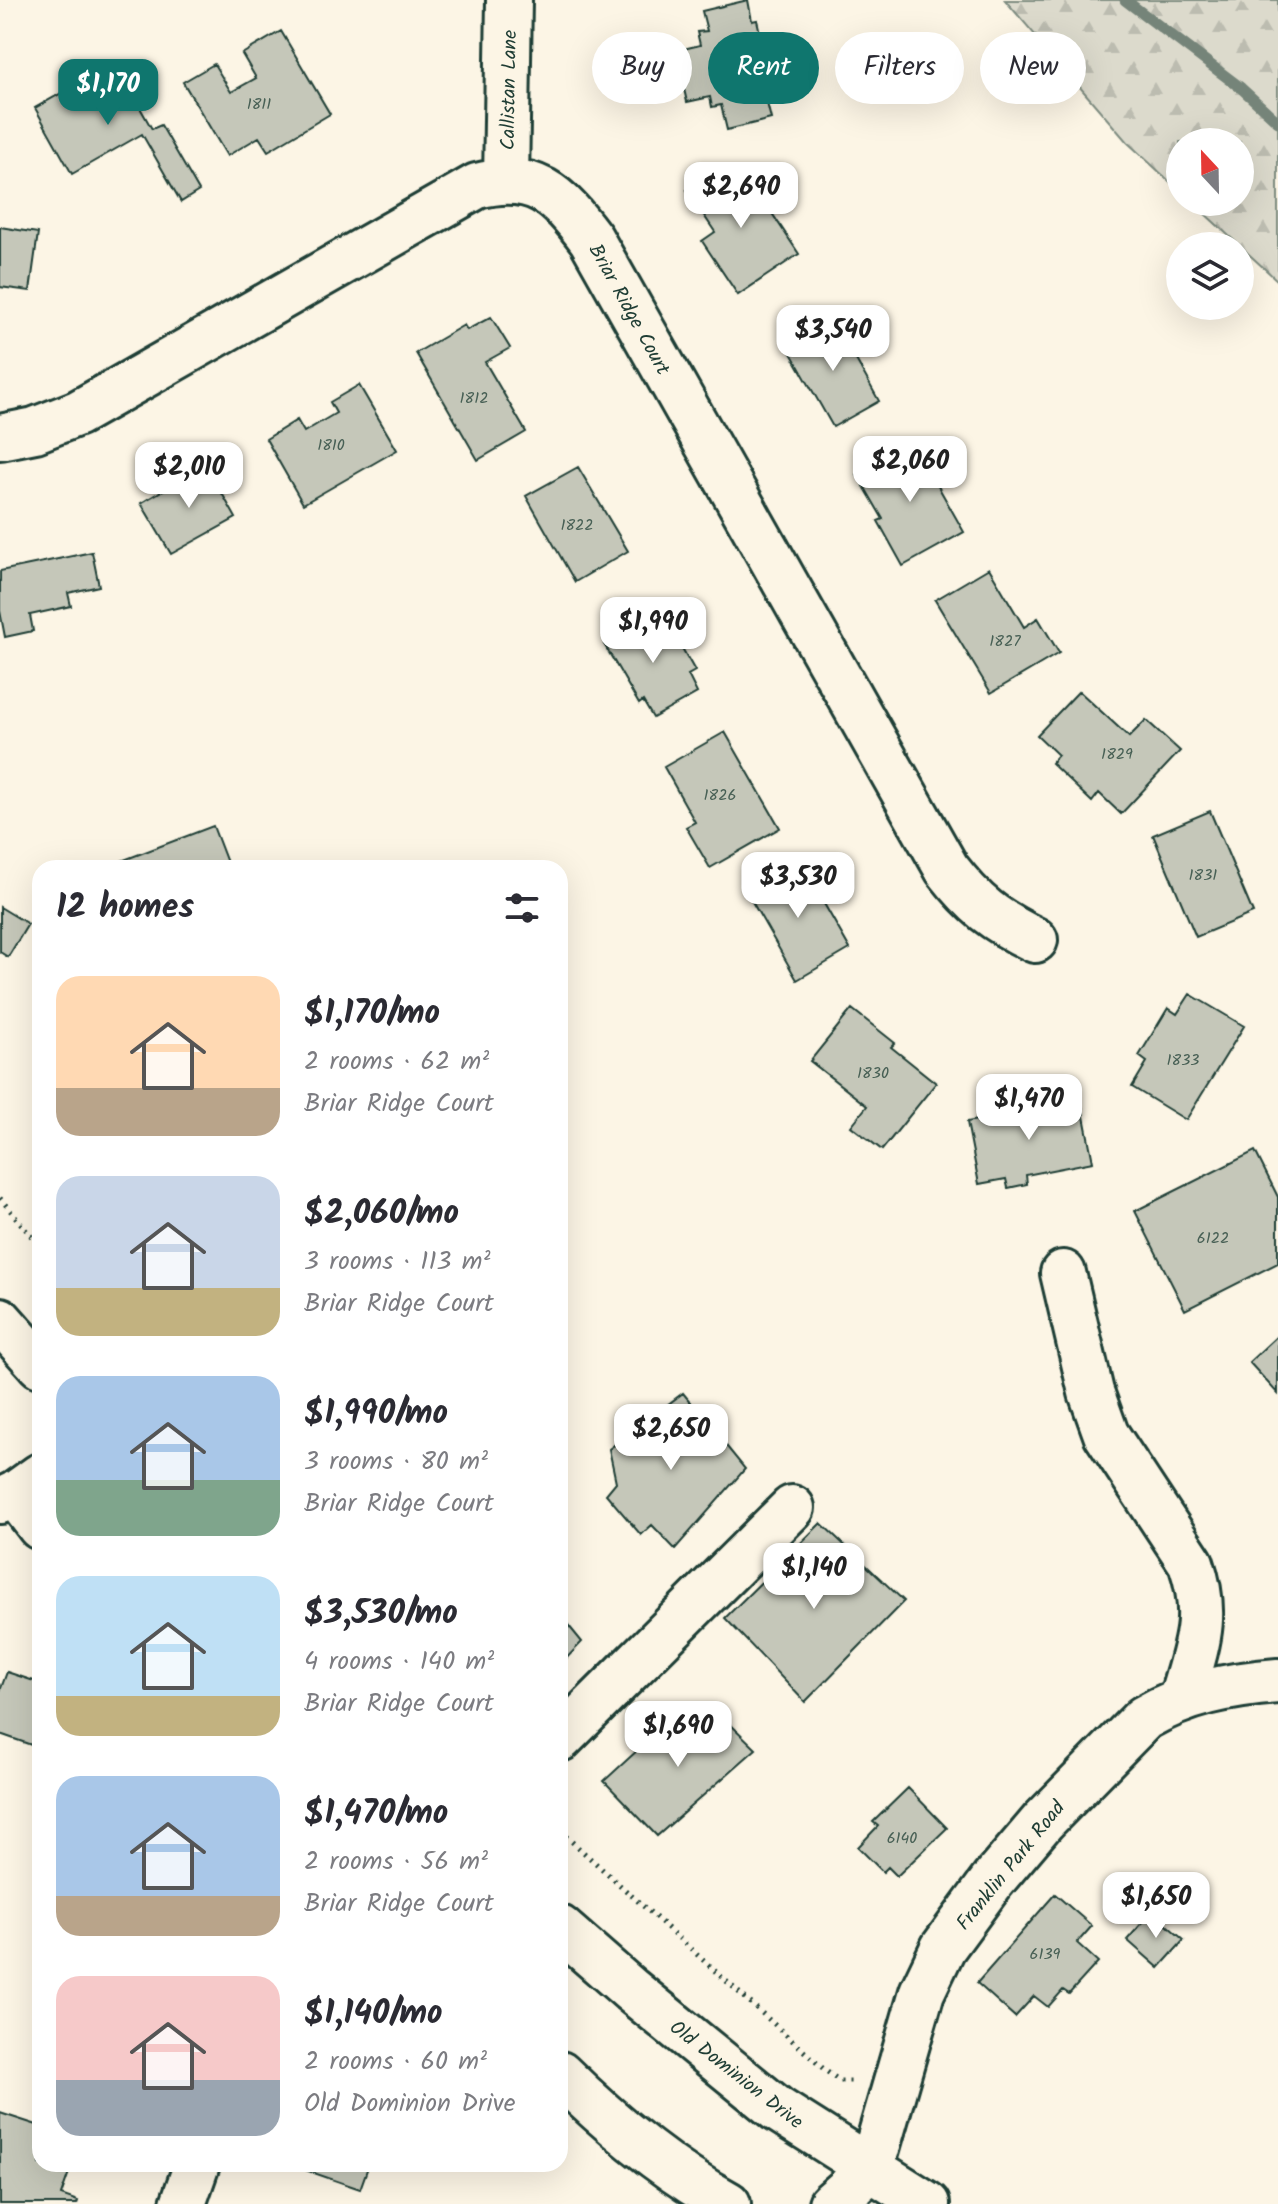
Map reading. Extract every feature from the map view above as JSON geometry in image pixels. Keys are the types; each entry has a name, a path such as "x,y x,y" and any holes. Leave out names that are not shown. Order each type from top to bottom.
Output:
{"street":[{"name":"Callistan Lane","path":"506,181 509,0"},
{"name":"Briar Ridge Court","path":"0,437 35,430 78,413 477,186 506,181 539,187 565,204 591,239 947,869 971,899 1002,924 1035,940"},
{"path":"1063,1273 1091,1392 1106,1434 1191,1563 1198,1583 1202,1612 1181,1700"},
{"path":"0,1320 32,1356"},
{"path":"568,1731 792,1508"},
{"name":"Franklin Park Road","path":"871,2169 922,1992 943,1948 993,1880 1043,1821 1115,1744 1144,1718 1203,1691 1278,1681"},
{"name":"Old Dominion Drive","path":"568,1935 777,2109 927,2204"},
{"path":"568,2081 614,2124 688,2182 728,2204"},
{"path":"831,2204 871,2169"},
{"path":"183,2204 194,2172"}],"path":[{"path":"0,1198 32,1237"},
{"path":"568,1838 826,2071 840,2081 865,2080 895,2086"}],"green space":[{"path":"1005,0 1278,0 1278,281 1254,259 1254,232 1225,232 1207,216 1254,216 1254,128 1166,128 1166,178 1127,142 1086,94 1086,32 1032,32"}],"building":[{"path":"748,0 752,21 757,20 760,32 708,32 708,97 692,101 692,47 700,45 697,32 707,31 702,11"},
{"path":"281,31 330,114 268,151 259,137 227,156 183,82 214,64 231,92 256,78 242,54"},
{"path":"115,63 152,129 161,125 199,191 181,202 142,134 72,174 35,108"},
{"path":"711,104 767,104 771,119 727,130 721,105 712,107"},
{"path":"716,171 725,184 744,171 799,254 738,295 702,241 715,232 687,190"},
{"path":"0,227 38,233 30,291 0,287"},
{"path":"491,317 510,348 485,362 526,432 478,460 416,353 464,325 467,330"},
{"path":"834,320 879,401 833,427 787,346"},
{"path":"359,385 397,450 303,504 266,439 297,420 304,432 336,413 330,402"},
{"path":"913,442 964,532 903,566 878,521 883,519 857,474"},
{"path":"206,465 236,518 171,554 141,503"},
{"path":"578,467 628,551 575,582 526,496"},
{"path":"92,552 99,586 68,593 71,606 30,615 33,631 5,637 0,611 0,571"},
{"path":"989,568 1024,627 1038,618 1059,653 991,693 935,600"},
{"path":"661,611 695,671 688,675 697,693 653,718 643,701 639,704 604,644"},
{"path":"1079,691 1129,737 1146,720 1180,751 1121,814 1099,793 1092,802 1051,763 1058,755 1037,735"},
{"path":"725,732 780,828 710,868 686,827 695,822 664,767"},
{"path":"1210,811 1253,913 1196,937 1153,835"},
{"path":"213,826 226,860 124,860"},
{"path":"799,860 850,949 797,980 746,891"},
{"path":"0,907 28,924 8,957 0,952"},
{"path":"1190,994 1244,1026 1186,1120 1132,1087 1147,1062 1139,1056 1168,1008 1177,1014"},
{"path":"852,1009 895,1043 891,1047 936,1083 882,1150 851,1126 867,1106 810,1061"},
{"path":"1049,1100 1050,1107 1081,1101 1093,1162 1026,1175 1027,1184 1008,1188 1006,1179 979,1184 967,1122 998,1116 996,1109"},
{"path":"1255,1151 1278,1197 1278,1263 1185,1310 1135,1211"},
{"path":"1278,1335 1278,1394 1249,1362"},
{"path":"683,1393 745,1469 675,1549 652,1525 641,1535 606,1494 616,1482 609,1449"},
{"path":"821,1523 904,1601 805,1702 725,1618"},
{"path":"568,1625 582,1642 568,1657"},
{"path":"7,1672 32,1680 32,1745 0,1734 0,1691"},
{"path":"676,1715 690,1725 702,1717 711,1729 725,1719 756,1749 657,1836 604,1781"},
{"path":"908,1788 947,1828 897,1876 888,1867 883,1872 858,1847 878,1826 873,1822"},
{"path":"1055,1894 1092,1926 1077,1943 1098,1962 1069,1994 1063,1990 1048,2007 1034,1996 1015,2017 977,1983"},
{"path":"1152,1912 1184,1940 1159,1968 1127,1940"},
{"path":"0,2113 32,2123 32,2172 69,2172 61,2195 78,2201 77,2204 0,2204"},
{"path":"311,2172 366,2172 360,2189"}],"waterway":[{"path":"1125,0 1241,88 1278,122"}]}
